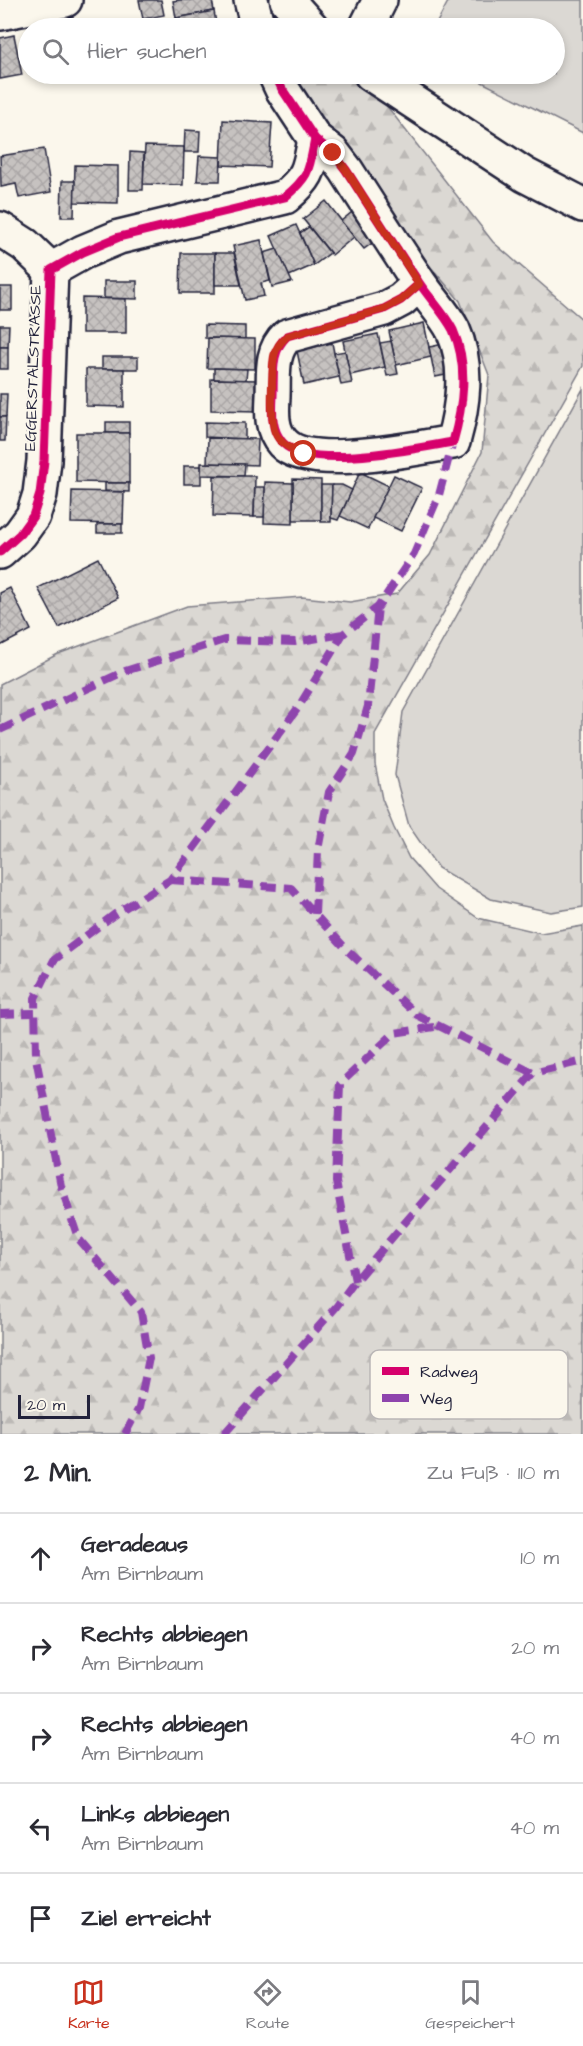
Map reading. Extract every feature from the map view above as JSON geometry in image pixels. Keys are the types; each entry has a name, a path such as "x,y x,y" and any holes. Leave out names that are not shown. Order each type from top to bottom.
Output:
{"street":[{"path":"0,13 65,0"},
{"path":"251,0 256,18"},
{"path":"287,0 303,18"},
{"path":"371,18 380,0"},
{"path":"280,84 315,140 333,153 346,170 419,284 453,331 463,364 464,391 453,442 376,455 352,456 304,454 284,445 275,432 272,414 274,356 279,344 287,336 384,309 401,300 419,284"},
{"path":"386,84 525,176 583,205"},
{"name":"EGGERSTALSTRASSE","path":"0,552 20,534 33,516 40,494 44,461 51,270 83,252 119,237 285,197 301,184 310,169 315,140"},
{"path":"0,230 24,245 51,270"}],"green space":[{"path":"449,0 583,0 583,133 486,84 565,84 565,18 439,18"},
{"path":"294,84 370,84 493,242 583,320 583,366 375,734 375,764 382,799 394,828 409,858 436,889 478,918 541,933 583,926 583,1434 0,1434 0,684 58,654 187,606 302,597 350,602 397,594 430,555 482,452 489,375 460,301 375,202"},
{"path":"583,389 583,907 551,912 491,899 438,868 409,826 395,775 403,712"}],"building":[{"path":"139,0 161,0 164,15 143,18"},
{"path":"212,0 214,11 176,18 173,1"},
{"path":"214,11 215,18 176,18"},
{"path":"14,35 18,55 18,76 0,79 0,38"},
{"path":"223,120 272,123 269,167 221,165"},
{"path":"185,130 200,131 199,152 184,152"},
{"path":"145,146 184,147 183,185 143,184"},
{"path":"44,149 51,192 19,198 16,184 1,187 0,156"},
{"path":"130,152 144,153 143,190 129,190"},
{"path":"199,156 221,157 220,181 197,181"},
{"path":"75,165 118,166 118,203 74,202"},
{"path":"62,181 75,181 74,217 61,217"},
{"path":"326,201 354,237 332,255 303,219"},
{"path":"352,212 375,241 364,249 341,221"},
{"path":"296,225 314,265 289,276 271,236"},
{"path":"309,227 330,253 314,265 300,233"},
{"path":"261,240 270,281 261,283 264,296 245,300 233,246"},
{"path":"277,249 292,282 272,287 264,253"},
{"path":"181,253 215,253 215,293 180,293"},
{"path":"215,253 234,253 241,285 215,285"},
{"path":"104,281 137,281 137,299 104,298"},
{"path":"0,287 12,287 12,310 0,310"},
{"path":"82,298 126,299 126,333 82,333"},
{"path":"424,323 431,357 396,365 389,331"},
{"path":"0,325 9,325 8,347 0,347"},
{"path":"205,325 245,326 245,339 205,338"},
{"path":"378,334 385,367 350,375 343,341"},
{"path":"208,338 255,339 255,369 207,368"},
{"path":"391,341 398,374 387,376 380,343"},
{"path":"332,343 339,377 304,385 297,351"},
{"path":"449,343 456,373 435,377 429,347"},
{"path":"0,347 8,347 8,369 0,369"},
{"path":"345,351 352,383 341,385 334,353"},
{"path":"102,357 138,357 138,369 102,369"},
{"path":"214,368 247,369 246,380 214,379"},
{"path":"86,369 124,369 124,407 86,406"},
{"path":"211,379 258,380 258,411 211,410"},
{"path":"0,394 7,394 6,417 0,417"},
{"path":"0,417 6,417 5,441 0,441"},
{"path":"106,422 129,422 129,433 106,433"},
{"path":"205,422 245,423 245,439 205,437"},
{"path":"76,433 129,433 129,483 76,482"},
{"path":"208,438 258,439 257,465 207,463"},
{"path":"201,463 245,464 244,476 201,475"},
{"path":"184,466 201,466 201,484 184,484"},
{"path":"360,472 389,486 368,529 340,516"},
{"path":"394,475 422,488 401,531 373,518"},
{"path":"214,476 255,476 254,517 213,516"},
{"path":"293,479 321,480 321,520 293,520"},
{"path":"265,482 293,483 293,524 264,523"},
{"path":"105,483 129,483 129,492 105,491"},
{"path":"321,485 332,485 331,522 321,522"},
{"path":"332,485 342,485 352,490 338,520 331,518"},
{"path":"255,487 265,487 264,517 254,517"},
{"path":"72,491 124,492 123,524 71,523"},
{"path":"97,524 122,524 122,533 97,533"},
{"path":"98,558 118,598 59,628 38,588"},
{"path":"10,588 31,630 0,646 0,593"}],"marked path":[{"path":"125,1434 139,1408 149,1358 141,1312 78,1238 61,1186 36,1058 35,998 54,960 115,914 170,880 298,708 343,634 378,607 414,554 439,495 453,442"},
{"path":"315,914 318,850 329,792 354,754 368,706 378,607"},
{"path":"0,730 125,671 224,640 295,642 343,634"},
{"path":"170,880 291,888 347,950 417,1015 533,1073"},
{"path":"0,1014 35,1013"},
{"path":"355,1281 336,1182 340,1084 394,1033 441,1026"},
{"path":"224,1434 336,1307 355,1281 533,1073 583,1061"}],"cycle path":[{"path":"280,84 315,139 333,153 346,170 420,285 449,323 458,344 463,372 462,400 453,442 391,452 339,457 296,451 283,443 274,427 272,409 275,356 287,336 384,309 401,300 419,284"},
{"path":"0,552 20,534 33,516 40,494 44,461 51,270 83,252 119,237 285,197 304,178 315,139"}],"route":[{"path":"304,454 284,445 275,432 272,414 274,356 279,344 287,336 384,309 401,300 419,284 333,153"}]}
